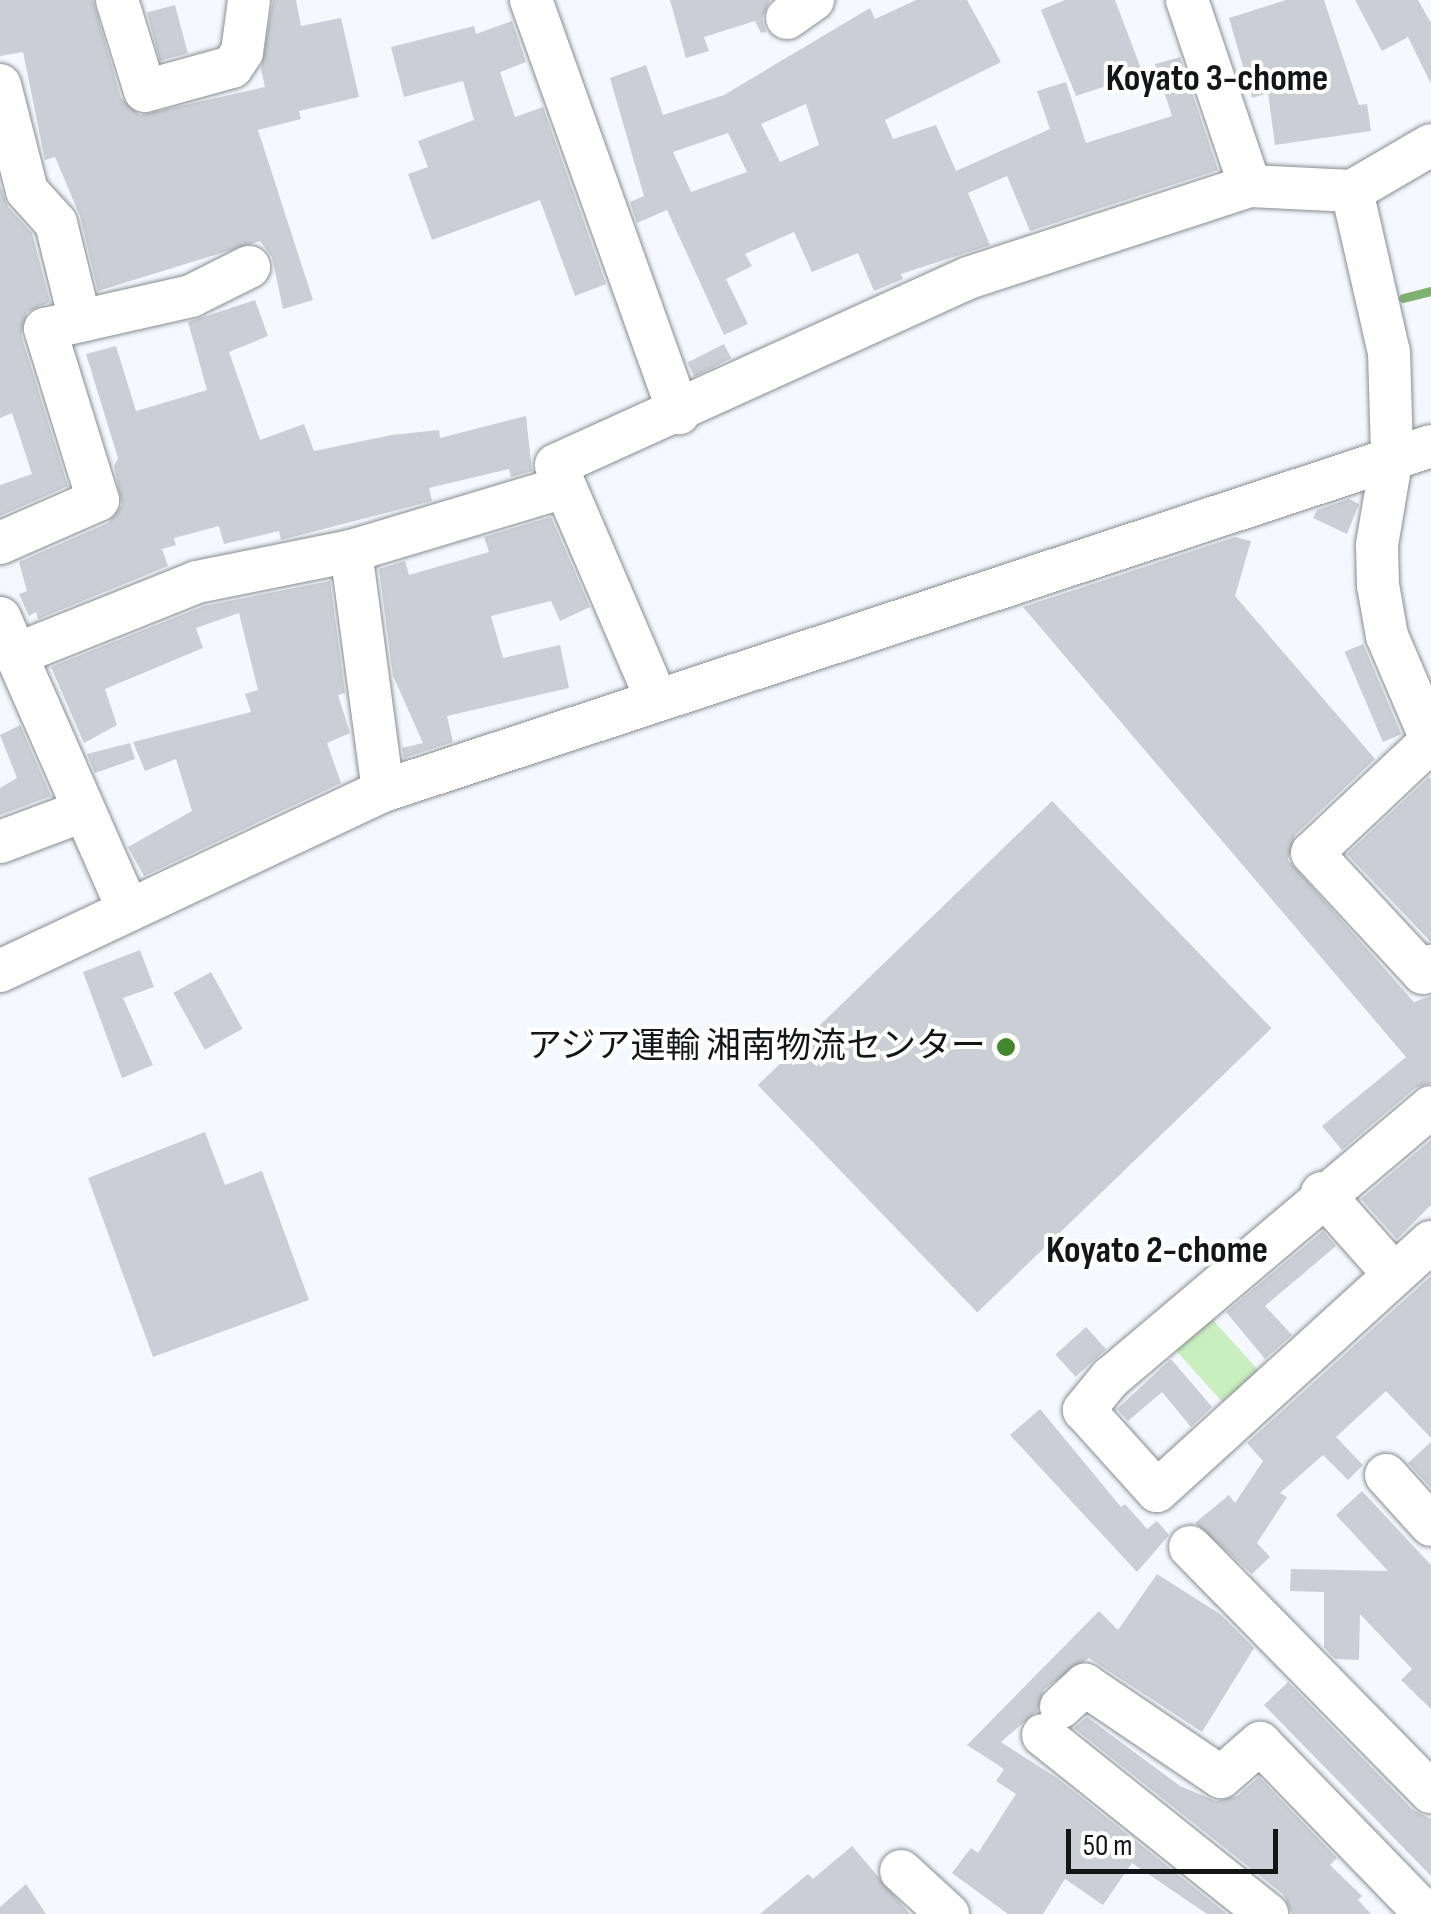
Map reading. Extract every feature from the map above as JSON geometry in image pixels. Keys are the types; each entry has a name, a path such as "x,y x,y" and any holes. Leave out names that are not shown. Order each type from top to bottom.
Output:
{"street":[{"path":"116,0 145,91 232,67 242,52 249,0"},
{"path":"531,0 679,414"},
{"path":"1187,0 1250,186"},
{"path":"0,85 27,192 56,224 80,321"},
{"path":"655,696 556,466 679,414 968,278 1250,186 1352,192 1431,146"},
{"path":"1352,192 1411,451 1377,545 1378,585 1387,636 1431,740 1312,852 1423,973 1431,966"},
{"path":"0,543 98,500 45,329 191,296 249,267"},
{"path":"0,970 383,790 655,696 1411,451"},
{"path":"127,907 4,627 350,551 565,487"},
{"path":"350,551 383,790"},
{"path":"0,842 83,811"},
{"path":"1431,1106 1322,1193 1112,1376 1084,1410 1157,1490 1431,1242"},
{"path":"1322,1193 1394,1274"},
{"path":"1386,1476 1431,1525"},
{"path":"1190,1547 1431,1792"},
{"path":"1267,1914 1074,1698 1221,1777 1260,1743 1426,1914"},
{"path":"901,1871 948,1914"}],"green space":[{"path":"1205,1311 1264,1376 1228,1409 1169,1343"}],"building":[{"path":"0,0 93,0 121,98 140,115 265,87 261,69 273,0 296,0 301,26 341,18 359,97 299,111 301,119 258,130 313,300 283,309 272,257 260,241 98,291 80,216 55,157 45,160 23,52 0,56"},
{"path":"670,0 770,0 762,19 766,32 761,33 755,21 704,37 709,51 686,58"},
{"path":"916,0 967,0 1001,62 885,120 893,139 936,125 956,171 1050,129 1037,91 1066,82 1086,143 1172,116 1155,64 1180,57 1218,170 1030,231 1007,176 968,193 990,245 901,274 903,279 874,291 858,253 812,272 794,232 745,254 752,266 726,279 748,324 724,335 667,210 637,223 630,202 644,196 610,78 646,65 663,115 724,95 870,8 875,19","holes":["806,104 819,145 780,162 761,124","728,133 747,172 691,192 673,152"]},
{"path":"1065,0 1115,0 1143,74 1076,96 1041,10"},
{"path":"1286,0 1324,0 1359,105 1367,104 1371,131 1275,145 1268,93 1252,98 1229,18"},
{"path":"1355,0 1418,0 1431,23 1431,84 1408,37 1382,51"},
{"path":"175,5 188,53 160,61 147,13"},
{"path":"512,21 526,62 500,72 515,117 543,107 606,284 575,296 540,200 432,240 408,174 428,167 418,141 474,120 463,81 404,97 391,47 474,26 476,34"},
{"path":"0,186 8,207 32,233 50,302 27,312 21,335 68,486 0,516 0,485 32,474 12,413 0,418"},
{"path":"255,300 268,336 229,352 260,440 304,424 314,451 439,430 440,438 526,416 532,471 511,477 509,469 429,488 432,501 281,540 279,531 224,544 219,526 174,538 176,545 162,549 168,566 38,619 36,612 29,616 19,594 27,591 19,562 108,523 122,505 114,466 118,458 86,354 116,346 136,411 207,390 188,322"},
{"path":"724,344 731,358 695,377 687,363"},
{"path":"1349,499 1359,504 1347,534 1313,518 1317,510"},
{"path":"551,517 590,607 560,621 551,601 491,616 503,658 560,645 569,688 447,716 453,742 404,758 402,748 423,743 393,676 379,569 405,561 409,575 489,552 484,537"},
{"path":"1235,537 1251,541 1235,596 1375,759 1295,835 1288,860 1414,1002 1431,996 1431,1083 1415,1088 1342,1150 1322,1126 1406,1057 1023,607"},
{"path":"330,581 345,693 338,695 350,733 327,743 341,783 144,876 128,847 192,811 176,759 145,771 133,742 251,712 245,694 258,690 239,613 196,628 203,648 105,689 117,725 84,743 51,667 204,606"},
{"path":"1363,644 1401,734 1383,742 1345,652"},
{"path":"20,725 51,796 0,815 0,788 17,778 0,735"},
{"path":"130,743 135,759 95,773 87,754"},
{"path":"1429,777 1431,780 1431,942 1347,854"},
{"name":"アジア運輸 湘南物流センター","path":"1052,801 1272,1028 977,1312 758,1085"},
{"path":"140,950 154,987 123,998 153,1065 122,1078 83,972"},
{"path":"211,972 243,1029 205,1050 173,993"},
{"path":"205,1132 225,1185 262,1171 309,1300 153,1357 88,1178"},
{"path":"1431,1140 1431,1205 1397,1239 1361,1199"},
{"path":"1323,1231 1336,1246 1265,1306 1292,1335 1265,1359 1226,1312"},
{"path":"1431,1276 1431,1438 1386,1391 1336,1437 1363,1465 1348,1480 1323,1455 1280,1493 1287,1497 1257,1543 1270,1557 1252,1574 1195,1523 1229,1495 1235,1503 1263,1461 1247,1443"},
{"path":"1086,1327 1106,1349 1076,1377 1056,1354"},
{"path":"1171,1359 1212,1407 1191,1427 1162,1392 1128,1421 1117,1409"},
{"path":"1040,1409 1121,1507 1125,1504 1147,1529 1157,1521 1169,1535 1137,1572 1010,1435"},
{"path":"1431,1442 1431,1488 1408,1463"},
{"path":"1362,1491 1431,1565 1431,1709 1401,1680 1412,1669 1360,1614 1359,1660 1335,1659 1324,1647 1324,1592 1290,1591 1291,1569 1388,1571 1336,1515"},
{"path":"1157,1574 1220,1614 1254,1648 1202,1732 1089,1658 1044,1689 1037,1711 1001,1742 1057,1778 1227,1914 1207,1914 1132,1863 1103,1905 1065,1879 1043,1914 1008,1914 952,1873 971,1848 978,1853 1016,1794 996,1781 1004,1769 967,1745 1099,1611 1118,1630"},
{"path":"1288,1682 1413,1810 1431,1819 1431,1876 1264,1705"},
{"path":"1087,1717 1180,1786 1216,1801 1237,1796 1259,1777 1337,1858 1330,1865 1362,1896 1358,1900 1371,1914 1292,1914 1283,1894 1074,1728"},
{"path":"852,1846 910,1914 760,1914 808,1874 813,1879"},
{"path":"26,1884 46,1914 0,1914 0,1907"}],"waterway":[{"path":"1403,298 1431,291"}],"place":[{"name":"アジア運輸 湘南物流センター","path":"1006,1047"}],"district":[{"name":"Koyato 3-chome","path":"1217,79"},
{"name":"Koyato 2-chome","path":"1157,1251"}]}
